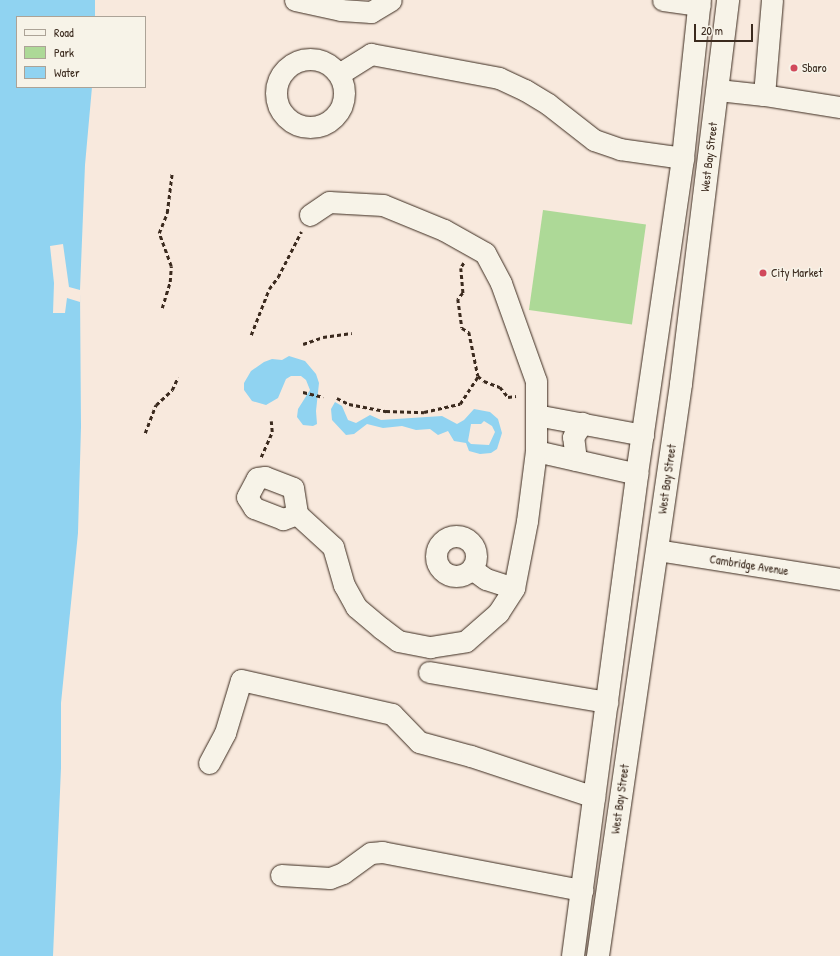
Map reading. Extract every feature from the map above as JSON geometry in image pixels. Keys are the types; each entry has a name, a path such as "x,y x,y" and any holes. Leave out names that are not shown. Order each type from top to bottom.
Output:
{"main road":[{"name":"West Bay Street","path":"598,956 657,550 718,90 728,0"},
{"path":"573,956 637,474 683,158 700,3"}],"street":[{"path":"295,0 341,10 371,12 392,0"},
{"path":"662,0 700,3"},
{"path":"764,95 772,0"},
{"path":"339,74 371,54 499,78 525,90 548,104 594,140 620,149 683,158"},
{"path":"718,90 840,106"},
{"path":"297,514 283,520 254,508 247,497 257,478 265,478 293,488 297,514 333,547 344,584 356,607 398,641 430,646 466,641 498,613 514,588 527,520 536,451 536,381 501,283 485,253 444,230 383,205 329,202 310,215"},
{"path":"536,415 643,436"},
{"path":"576,460 574,437 582,423"},
{"path":"536,451 637,474"},
{"name":"Cambridge Avenue","path":"657,550 840,579"},
{"path":"472,569 486,579 514,588"},
{"path":"429,672 607,702"},
{"path":"209,762 225,733 241,680 392,714 418,742 471,756 594,797"},
{"path":"281,875 330,878 343,874 371,854 382,852 582,890"}],"path":[{"path":"162,308 170,282 171,266 159,233 167,213 172,173"},
{"path":"251,335 269,289 278,277 310,215"},
{"path":"485,253 466,260 460,268 464,293 458,299 462,328 469,332 478,376 484,382 500,387 508,397 536,394"},
{"path":"303,344 322,337 352,333"},
{"path":"337,398 349,404 386,411 424,412 460,404 478,376"},
{"path":"145,433 156,405 172,390 178,377"},
{"path":"303,392 323,397"},
{"path":"257,478 255,469 272,432 271,422"}],"green space":[{"path":"543,210 646,224 632,324 529,310"}],"water":[{"path":"0,0 95,0 95,16 16,16 16,88 92,88 85,165 80,290 81,427 78,533 61,703 61,768 53,956 0,956"},
{"path":"289,356 305,361 316,374 319,383 316,411 317,424 313,426 303,425 297,417 298,409 310,390 306,380 301,376 291,376 286,379 278,398 266,405 252,401 244,390 244,383 251,371 264,362 272,359 282,360"},
{"path":"335,402 342,406 348,420 356,423 370,415 381,420 442,416 457,424 464,420 474,409 490,412 498,419 502,433 497,449 491,453 480,454 469,451 466,443 454,441 448,431 438,435 430,429 416,430 402,426 383,428 367,424 354,434 346,435 332,420 331,409","holes":["484,421 492,426 495,432 489,445 471,444 468,441 471,424 481,424"]}],"pier":[{"path":"63,244 69,287 80,290 80,302 67,298 65,313 53,313 54,283 50,246"}],"place":[{"name":"Sbaro","path":"794,68"},
{"name":"City Market","path":"763,273"}]}
